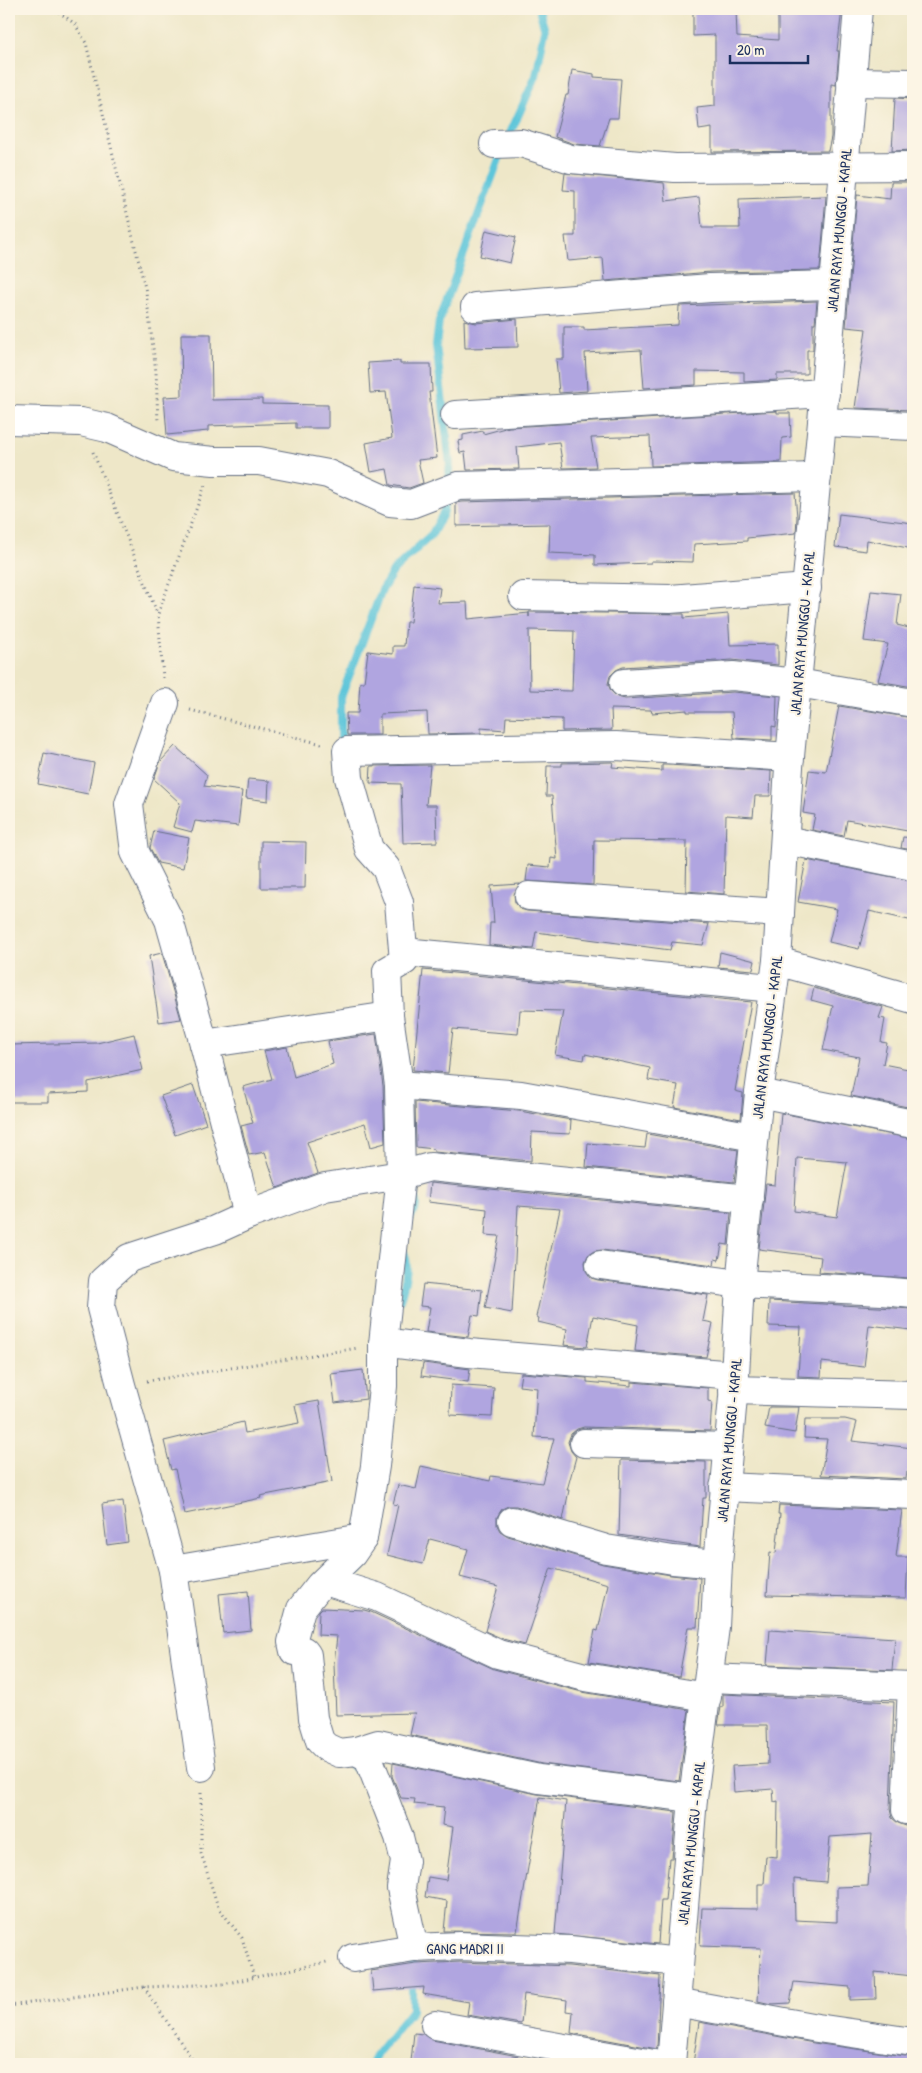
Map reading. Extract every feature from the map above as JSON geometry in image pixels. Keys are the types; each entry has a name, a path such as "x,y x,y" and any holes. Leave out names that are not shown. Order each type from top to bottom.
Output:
{"street":[{"name":"JALAN RAYA MUNGGU - KAPAL","path":"671,2064 678,1962 694,1798 715,1627 718,1564 734,1382 740,1284 754,1137 775,974 790,757 825,394 858,9"},
{"path":"851,82 913,83"},
{"path":"494,144 522,143 571,159 675,168 913,166"},
{"path":"475,307 710,288 834,285"},
{"path":"455,415 825,394"},
{"path":"9,420 81,422 108,428 173,457 214,461 259,461 328,474 390,502 411,504 458,486 817,477"},
{"path":"822,422 913,426"},
{"path":"523,596 670,599 807,588"},
{"path":"624,683 733,676 798,683 913,703"},
{"path":"165,703 129,804 135,852 169,920 204,1044 248,1215"},
{"path":"694,1798 539,1779 378,1744 356,1751 339,1753 320,1742 313,1718 307,1655 304,1651 294,1651 292,1642 300,1609 352,1554 363,1538 381,1406 383,1344 401,1175 400,1085 389,1016 387,971 404,961 399,902 386,868 369,850 349,778 347,750 616,746 790,757"},
{"path":"785,840 913,866"},
{"path":"529,896 780,913"},
{"path":"404,952 775,974 913,999"},
{"path":"204,1044 389,1016"},
{"path":"400,1085 521,1095 754,1137"},
{"path":"759,1093 913,1124"},
{"path":"201,1767 173,1570 120,1385 101,1308 103,1281 112,1271 128,1258 215,1230 248,1215 325,1187 401,1175 430,1168 749,1199"},
{"path":"600,1265 740,1284 913,1294"},
{"path":"383,1344 390,1343 734,1382 913,1395"},
{"path":"584,1443 728,1447"},
{"path":"724,1487 913,1495"},
{"path":"512,1521 606,1549 673,1560 718,1564"},
{"path":"173,1570 363,1538"},
{"path":"325,1581 377,1597 498,1654 585,1677 708,1688 912,1686 906,1810"},
{"path":"356,1751 368,1757 399,1836 405,1861 401,1888 414,1948"},
{"name":"GANG MADRI II","path":"354,1958 414,1948 460,1946 570,1950 678,1962"},
{"path":"676,2002 817,2028 913,2042"},
{"path":"435,2024 654,2064"}],"path":[{"path":"55,9 75,24 86,43 146,292 156,372 159,452"},
{"path":"81,422 158,614 165,703 347,750"},
{"path":"158,614 214,461"},
{"path":"120,1385 383,1344"},
{"path":"201,1767 201,1853 218,1907 242,1938 254,1977"},
{"path":"9,2006 144,1987 223,1984 245,1978 354,1958"},
{"path":"144,1987 195,2064"}],"building":[{"path":"693,9 736,9 737,37 778,40 778,9 842,9 837,51 839,51 836,85 831,84 831,137 828,151 712,152 712,128 699,130 697,108 715,106 715,35 693,36"},
{"path":"572,70 594,74 594,77 621,79 618,118 609,118 600,146 574,144 555,137 566,95 568,95"},
{"path":"895,98 913,99 913,150 892,151"},
{"path":"565,173 664,183 666,201 699,197 702,228 740,228 739,199 826,196 820,270 710,272 605,281 603,258 568,261 565,236 575,236 575,191 563,190"},
{"path":"891,182 913,182 913,410 855,408 866,329 846,327 857,195 890,199"},
{"path":"486,230 516,237 510,263 480,256"},
{"path":"817,301 815,323 813,323 813,350 807,350 807,374 777,374 777,380 744,382 744,372 696,371 696,385 644,388 641,350 585,353 587,391 559,393 556,359 564,359 564,327 584,327 584,330 678,325 679,306"},
{"path":"517,319 518,347 465,348 464,320 476,323"},
{"path":"181,334 211,334 212,400 262,399 262,404 328,405 328,428 296,428 296,423 208,426 208,431 167,435 164,397 182,396"},
{"path":"400,361 400,364 431,364 432,392 429,392 437,458 418,460 423,483 409,488 390,485 387,469 371,472 366,443 392,438 386,392 370,393 368,363"},
{"path":"777,411 777,413 790,413 791,437 782,438 781,462 651,466 650,436 591,438 596,467 563,468 559,442 517,447 519,469 467,470 465,452 460,453 458,441 463,440 463,435 483,431 483,434 509,427"},
{"path":"795,493 796,533 747,538 747,541 694,544 693,562 651,561 651,563 595,565 595,555 549,553 550,524 456,526 456,503 461,502"},
{"path":"839,514 913,523 913,549 867,540 866,551 835,547"},
{"path":"414,585 440,588 438,603 467,602 468,619 529,612 684,614 684,618 728,614 730,645 778,644 778,665 732,660 623,667 616,670 610,676 608,684 611,691 617,697 625,699 733,692 777,696 776,727 772,726 772,740 734,738 732,712 687,712 687,710 652,713 651,710 611,709 612,730 562,731 562,719 506,717 505,730 481,728 481,733 428,734 427,712 380,714 380,735 347,735 346,713 358,713 360,682 364,682 368,651 393,654 393,646 404,646 406,622 410,622","holes":["529,630 574,631 572,691 530,690"]},
{"path":"871,591 901,594 897,625 913,629 913,687 878,681 888,644 864,641"},
{"path":"839,706 913,718 913,832 847,820 844,836 812,830 815,815 803,813 809,770 826,772"},
{"path":"175,746 207,775 204,786 242,791 238,826 195,821 192,832 173,827 180,803 154,779 160,762"},
{"path":"44,753 94,763 88,794 38,784"},
{"path":"613,762 612,767 662,771 662,765 667,765 771,771 770,796 755,796 753,817 726,815 724,894 686,891 687,841 594,840 593,885 526,881 528,865 550,867 551,858 557,859 552,796 546,796 547,766 562,766 562,763"},
{"path":"430,765 426,805 436,805 437,842 403,843 401,784 370,783 371,766"},
{"path":"248,779 269,781 268,801 246,798"},
{"path":"154,831 189,838 183,868 158,863 150,848"},
{"path":"903,837 913,838 913,850 901,848"},
{"path":"261,841 306,842 305,888 261,888"},
{"path":"806,860 913,881 913,921 869,911 859,949 829,942 837,909 798,902"},
{"path":"520,884 514,894 515,902 520,909 527,911 709,924 703,945 672,942 670,950 536,932 533,949 489,945 490,923 494,923 491,886"},
{"path":"720,952 755,961 753,970 718,967"},
{"path":"162,953 181,1019 159,1022 149,956"},
{"path":"423,970 751,1002 735,1091 743,1093 741,1119 674,1107 678,1085 648,1080 650,1068 585,1054 584,1060 555,1055 563,1011 520,1010 518,1034 453,1029 448,1073 413,1070"},
{"path":"814,988 883,1007 879,1018 885,1019 881,1042 887,1043 883,1064 913,1070 913,1108 851,1096 859,1057 823,1050 833,1006 811,1000"},
{"path":"134,1034 143,1070 88,1082 88,1092 48,1094 48,1102 9,1102 9,1045 97,1043"},
{"path":"376,1034 383,1086 385,1143 371,1147 365,1123 307,1142 318,1173 277,1188 265,1152 249,1155 241,1126 253,1123 243,1087 272,1079 264,1051 287,1047 294,1077 333,1064 328,1041"},
{"path":"193,1085 206,1124 175,1135 161,1096"},
{"path":"415,1102 519,1111 571,1120 570,1134 532,1132 531,1161 434,1152 434,1149 416,1147"},
{"path":"781,1113 913,1139 910,1164 913,1164 913,1255 909,1278 819,1272 821,1257 759,1249 766,1184 775,1185","holes":["797,1158 847,1162 837,1217 794,1211"]},
{"path":"647,1134 738,1150 734,1182 586,1167 588,1143 645,1148"},
{"path":"430,1183 731,1213 728,1245 722,1244 719,1260 715,1259 714,1265 602,1250 594,1251 588,1255 585,1262 586,1271 591,1278 598,1280 708,1295 703,1321 713,1323 706,1357 635,1351 638,1325 593,1316 587,1347 564,1345 567,1329 538,1322 539,1318 536,1317 560,1209 518,1206 512,1313 485,1308 499,1236 485,1235 487,1209 428,1202"},
{"path":"423,1284 482,1290 479,1316 472,1315 468,1337 426,1332 430,1307 420,1306"},
{"path":"769,1301 913,1309 911,1330 869,1325 864,1367 822,1362 821,1377 798,1376 801,1327 768,1326"},
{"path":"423,1363 470,1369 468,1382 421,1376"},
{"path":"363,1370 366,1399 335,1403 331,1374"},
{"path":"521,1373 587,1378 587,1382 631,1386 631,1382 708,1388 708,1401 712,1402 710,1431 584,1427 577,1429 571,1434 568,1442 571,1451 576,1457 567,1490 569,1490 563,1520 516,1506 508,1506 502,1509 497,1517 497,1525 500,1531 508,1536 603,1564 700,1578 697,1627 688,1627 679,1677 589,1662 595,1630 598,1631 608,1584 551,1568 525,1645 503,1639 485,1631 498,1587 460,1577 468,1549 430,1539 423,1564 387,1555 398,1505 393,1504 398,1485 416,1489 421,1466 490,1481 491,1476 542,1483 554,1438 534,1437 537,1388 519,1386"},
{"path":"451,1385 494,1388 492,1417 450,1415"},
{"path":"319,1401 332,1482 260,1496 261,1498 185,1514 175,1469 171,1470 164,1441 243,1422 245,1433 299,1423 295,1405"},
{"path":"769,1407 799,1407 795,1433 765,1428"},
{"path":"805,1419 845,1419 857,1422 852,1441 913,1448 913,1472 907,1472 906,1479 821,1475 827,1439 804,1438"},
{"path":"621,1460 706,1462 706,1498 703,1498 700,1547 619,1535"},
{"path":"123,1501 128,1542 107,1545 102,1504"},
{"path":"779,1505 902,1510 896,1557 908,1557 906,1598 767,1595 770,1552 776,1553 780,1514 778,1514"},
{"path":"248,1591 251,1630 223,1633 219,1594"},
{"path":"322,1608 371,1612 494,1669 582,1692 689,1710 679,1781 542,1764 410,1735 415,1713 336,1715 334,1664 337,1636 318,1635 319,1611"},
{"path":"770,1630 895,1638 892,1670 767,1665"},
{"path":"723,1694 894,1702 890,1809 892,1818 898,1823 906,1826 913,1824 913,1976 875,1972 876,1999 850,2000 850,1987 794,1982 790,2003 771,2004 758,2001 761,1948 700,1946 702,1908 758,1909 758,1884 764,1884 766,1856 777,1857 778,1801 774,1802 773,1789 734,1792 732,1766 768,1764 767,1725 718,1725 721,1707 723,1707","holes":["872,1834 868,1886 837,1887 837,1922 795,1920 794,1879 826,1882 830,1837"]},
{"path":"393,1763 537,1794 676,1812 672,1858 669,1858 665,1900 661,1900 658,1944 555,1934 566,1801 540,1797 517,1932 444,1931 447,1901 425,1897 428,1877 446,1880 453,1827 442,1825 444,1807 414,1804 415,1799 401,1798 392,1776"},
{"path":"460,1962 569,1966 660,1976 657,2049 571,2033 573,2012 566,2011 567,2000 524,1994 521,2024 467,2015 469,2002 423,1994 424,1987 373,1991 371,1971 416,1964"},
{"path":"699,2022 814,2043 913,2057 913,2064 693,2064"},
{"path":"414,2033 423,2034 432,2040 518,2056 517,2064 436,2064 411,2061"}],"waterway":[{"path":"508,138 536,76 545,30 539,9"},
{"path":"448,479 450,464 436,345 439,321 503,148"},
{"path":"341,744 341,697 382,590 394,570 432,534 444,512 446,500"},
{"path":"406,1225 416,1206 414,1179"},
{"path":"400,1300 407,1269 403,1251"},
{"path":"348,1579 360,1570 382,1529 383,1494"},
{"path":"346,1760 366,1777"},
{"path":"371,2064 412,2010 412,1960"}]}
